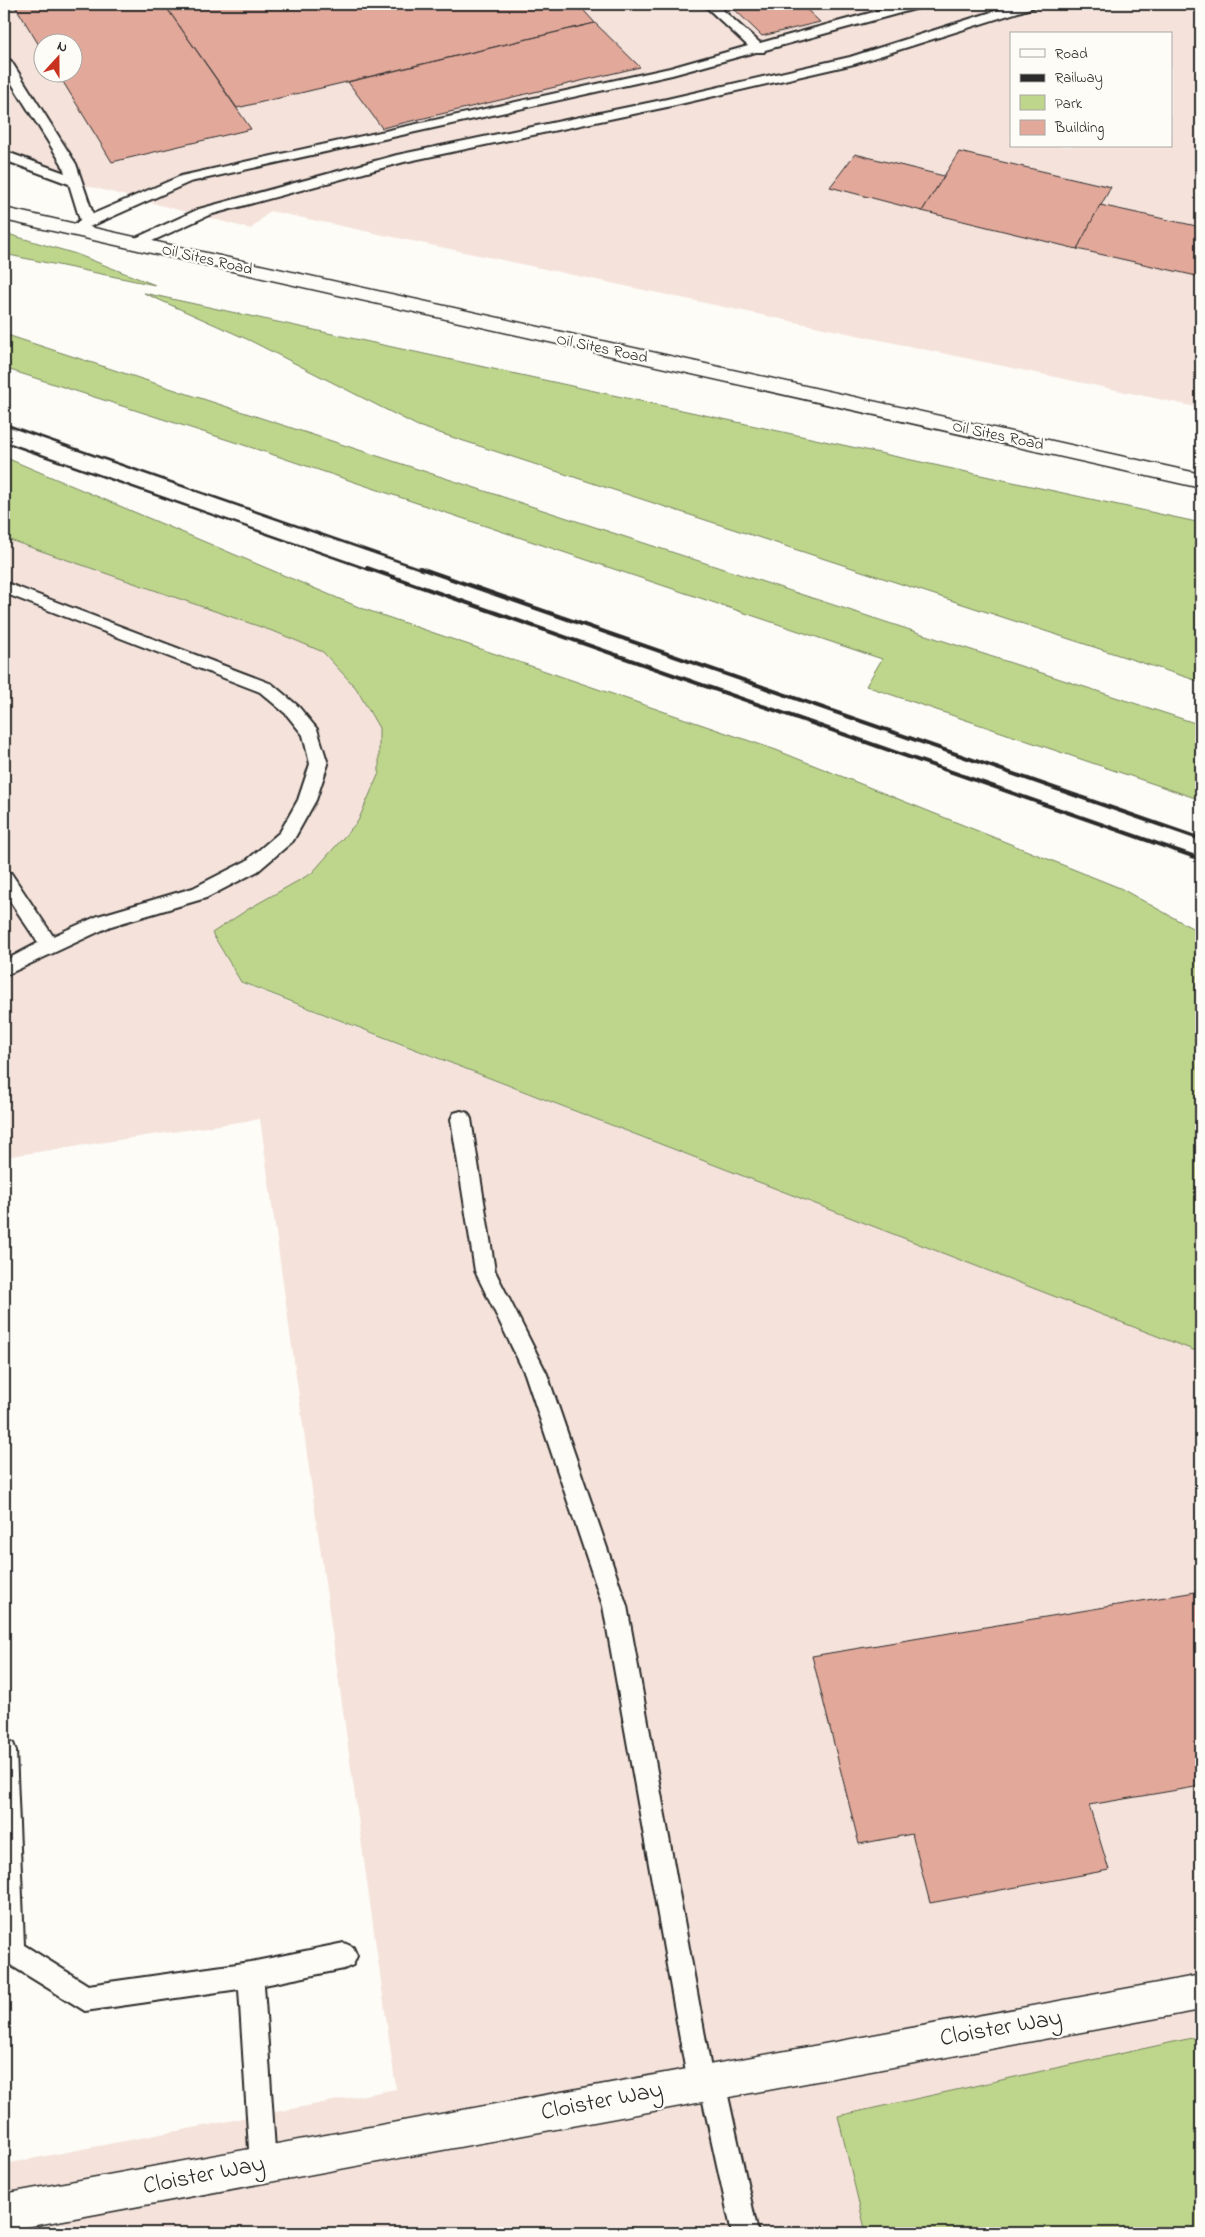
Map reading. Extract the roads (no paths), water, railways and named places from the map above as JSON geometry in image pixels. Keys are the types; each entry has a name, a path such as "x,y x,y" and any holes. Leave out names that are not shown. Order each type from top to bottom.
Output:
{"street":[{"name":"Oil Sites Road","path":"4,214 81,226 134,244 1201,481"},
{"name":"Cloister Way","path":"4,2214 1201,1992"}],"lane":[{"path":"710,4 759,49"},
{"path":"4,61 69,164 74,181 81,226 186,179 672,72 759,49 886,8 917,4"},
{"path":"134,244 204,212 402,158 668,103 854,60 1029,4"},
{"path":"4,155 74,181"},
{"path":"4,587 266,688 292,710 311,733 319,764 307,800 287,836 252,866 199,893 106,921 4,969"},
{"path":"4,878 50,946"},
{"path":"461,1118 485,1271 536,1374 615,1606 648,1798 707,2083 745,2233"},
{"path":"4,1752 12,1952 85,1998 251,1975 344,1956"},
{"path":"251,1975 263,2165"}],"railway":[{"path":"4,424 424,570"},
{"path":"4,442 370,570"},
{"path":"367,568 1201,859"},
{"path":"420,568 1201,839"}]}
